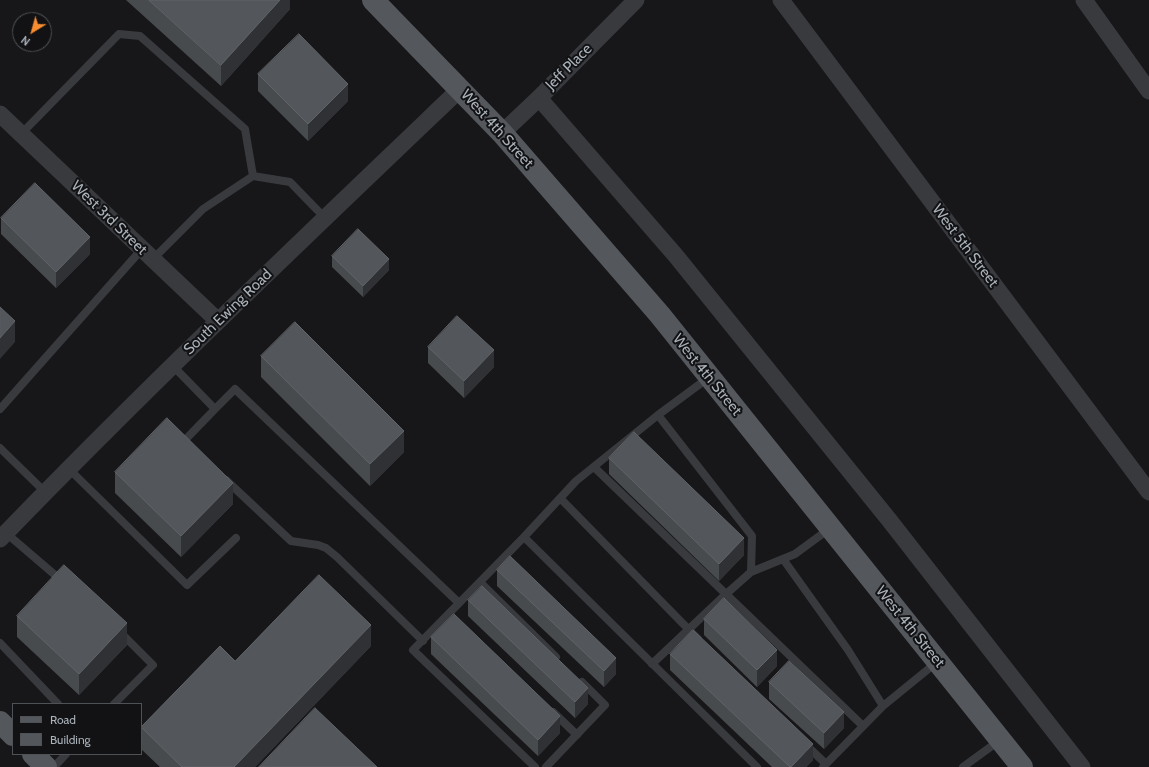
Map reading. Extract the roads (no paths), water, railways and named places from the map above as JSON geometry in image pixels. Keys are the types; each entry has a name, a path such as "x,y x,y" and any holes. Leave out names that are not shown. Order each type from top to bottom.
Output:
{"main road":[{"name":"West 4th Street","path":"373,0 502,133 655,310 1022,767"},
{"path":"0,722 12,734"},
{"path":"34,755 46,767"}],"street":[{"name":"Jeff Place","path":"502,133 539,98 636,0"},
{"name":"West 5th Street","path":"781,0 1149,492"},
{"path":"1084,0 1149,91"},
{"name":"South Ewing Road","path":"3,536 45,492 218,321 460,89"},
{"path":"539,98 676,256 890,521 1082,767"},
{"name":"West 3rd Street","path":"0,114 218,321"}],"lane":[{"path":"21,134 119,34 140,36 245,129 253,176"},
{"path":"0,409 148,254 203,209 253,176 290,182 325,218"},
{"path":"173,366 215,410"},
{"path":"535,767 413,650 453,615 460,603 576,481 658,415 709,377"},
{"path":"196,451 184,441 235,389 460,603"},
{"path":"658,415 752,536 751,572"},
{"path":"0,448 45,492"},
{"path":"594,467 725,595 863,726"},
{"path":"69,469 187,585 236,538"},
{"path":"218,472 291,541 318,545 326,548 337,556 422,641"},
{"path":"560,498 705,646"},
{"path":"652,664 751,572 794,554 830,528"},
{"path":"3,536 70,587"},
{"path":"524,537 757,767"},
{"path":"783,559 848,650 882,706"},
{"path":"480,582 560,660"},
{"path":"115,626 153,665 115,703"},
{"path":"0,643 57,703"},
{"path":"798,737 824,766 882,706 938,662"},
{"path":"546,767 605,705 576,677"},
{"path":"549,708 576,735"},
{"path":"963,767 1001,740"},
{"path":"54,767 65,755"}]}
